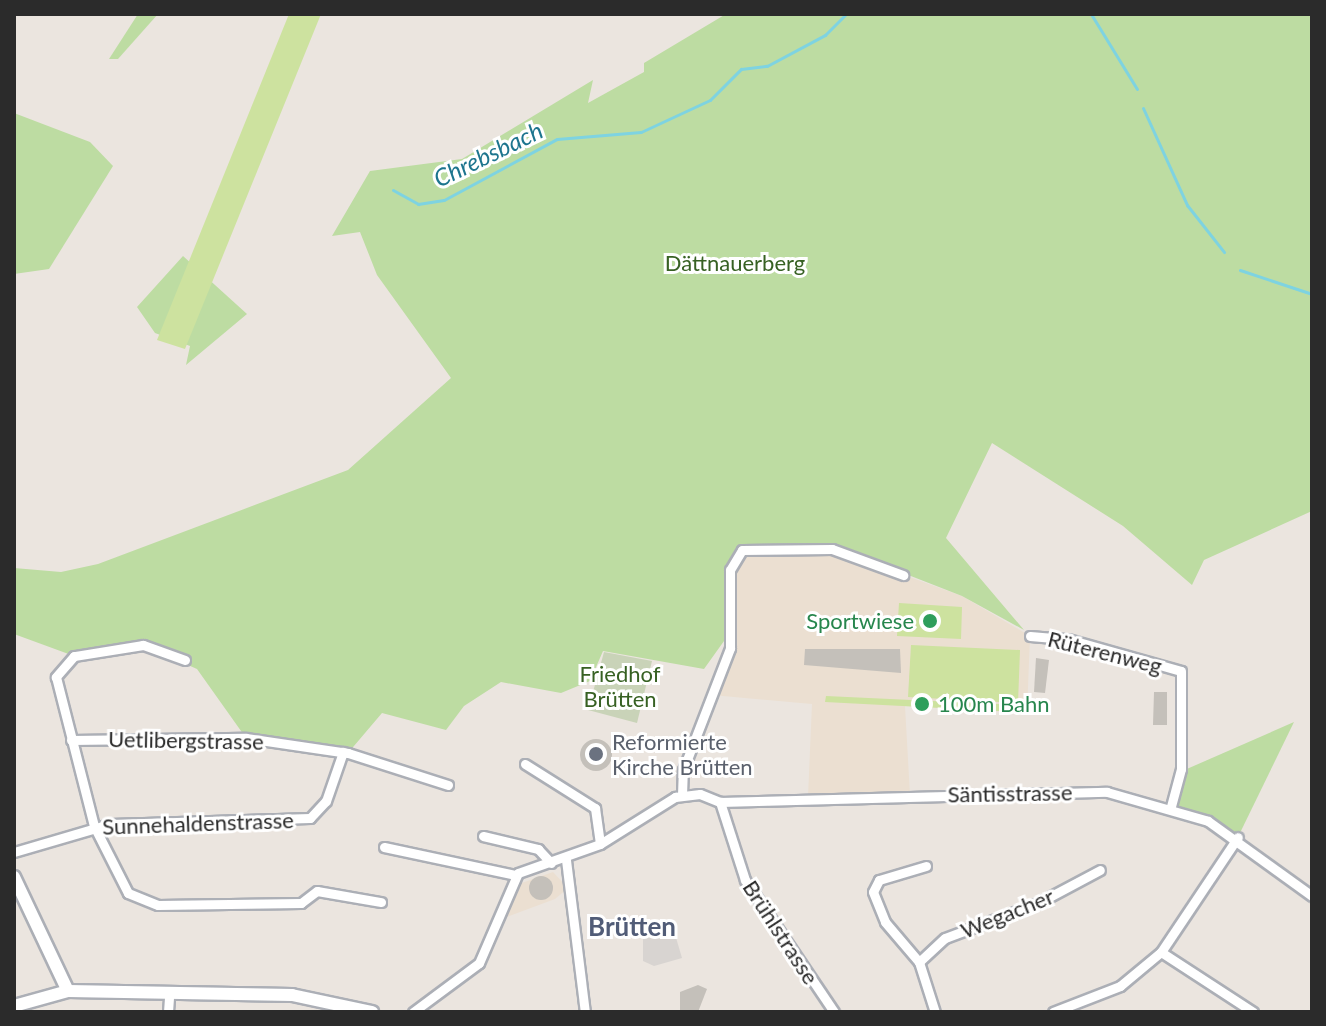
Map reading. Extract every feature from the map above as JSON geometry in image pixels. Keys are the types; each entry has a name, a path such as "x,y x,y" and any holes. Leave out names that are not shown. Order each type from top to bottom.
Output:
{"street":[{"path":"384,847 516,875 566,860 600,844 682,795 680,779 730,648 730,570 753,546 832,549 903,575"},
{"name":"Rüterenweg","path":"1030,636 1068,639 1181,671 1181,769 1171,807"},
{"path":"185,660 143,645 64,663 56,686 94,826 121,884 148,904 301,903 317,891 381,902"},
{"name":"Uetlibergstrasse","path":"71,740 223,736 346,752 448,785"},
{"name":"Sunnehaldenstrasse","path":"14,852 94,826 310,818 321,810 346,752"},
{"path":"525,764 595,808 600,844"},
{"name":"Säntisstrasse","path":"682,795 720,802 1077,791 1171,807 1238,837 1312,896"},
{"name":"Brühlstrasse","path":"720,802 745,880 834,1012"},
{"path":"483,836 538,849 551,863"},
{"path":"1053,1012 1120,986 1161,952 1238,837"},
{"path":"566,860 585,1012"},
{"path":"926,866 879,880 873,892 885,922 919,962 935,1012"},
{"name":"Wegacher","path":"919,962 945,938 1100,870"},
{"path":"413,1012 479,963 516,875"},
{"path":"14,877 68,991"},
{"path":"1161,952 1253,1012"},
{"path":"14,1006 68,991 169,996 292,995 372,1012"},
{"path":"168,1012 169,996"}],"shaded area":[{"path":"832,549 962,596 1030,636 1027,713 905,706 910,795 808,797 812,704 712,695 730,648 730,570 742,550"},
{"path":"553,872 568,888 555,899 504,918 519,884"},
{"path":"672,924 682,958 654,966 643,961 643,930"}],"green space":[{"path":"138,14 158,14 118,59 109,59"},
{"path":"289,14 321,14 185,349 157,340"},
{"name":"Dättnauerberg","path":"726,14 1312,14 1312,511 1204,560 1192,585 1123,526 992,443 946,538 1024,630 962,596 852,553 753,546 734,560 729,634 704,669 603,651 590,681 561,693 501,682 464,706 446,730 382,713 348,753 246,738 197,669 143,645 74,656 14,634 14,568 61,572 98,564 348,470 451,378 377,275 360,232 332,236 370,171 462,159 593,80 588,103 644,72 644,63"},
{"path":"14,113 90,142 113,166 49,269 14,274"},
{"path":"183,256 247,314 186,365 190,346 155,333 137,307"},
{"name":"Sportwiese","path":"899,603 962,607 961,639 897,636"},
{"path":"911,645 1020,650 1018,703 908,697"},
{"name":"Friedhof Brütten","path":"604,652 652,661 637,723 588,710"},
{"name":"100m Bahn","path":"826,696 1019,705 1018,712 825,702"},
{"path":"1294,722 1238,837 1171,807 1180,772"}],"building":[{"path":"805,649 900,649 901,673 804,665"},
{"path":"1036,658 1049,660 1045,693 1034,692"},
{"path":"1154,692 1167,692 1167,725 1153,725"},
{"name":"Reformierte Kirche Brütten","path":"596,739 607,744 612,755 607,766 596,771 585,766 580,755 585,744"},
{"path":"541,876 550,879 553,888 550,897 541,900 532,897 529,888 532,879"},
{"path":"698,985 707,989 698,1012 680,1012 680,992"}],"waterway":[{"name":"Chrebsbach","path":"393,190 418,204 444,200 557,139 641,132 710,100 741,69 767,66 825,35 846,14"},
{"path":"1091,14 1137,89"},
{"path":"1143,108 1187,205 1224,252"},
{"path":"1240,270 1312,294"}],"place":[{"name":"Sportwiese","path":"930,621"},
{"name":"100m Bahn","path":"922,704"},
{"name":"Reformierte Kirche Brütten","path":"596,754"}],"district":[{"name":"Brütten","path":"632,927"}]}
